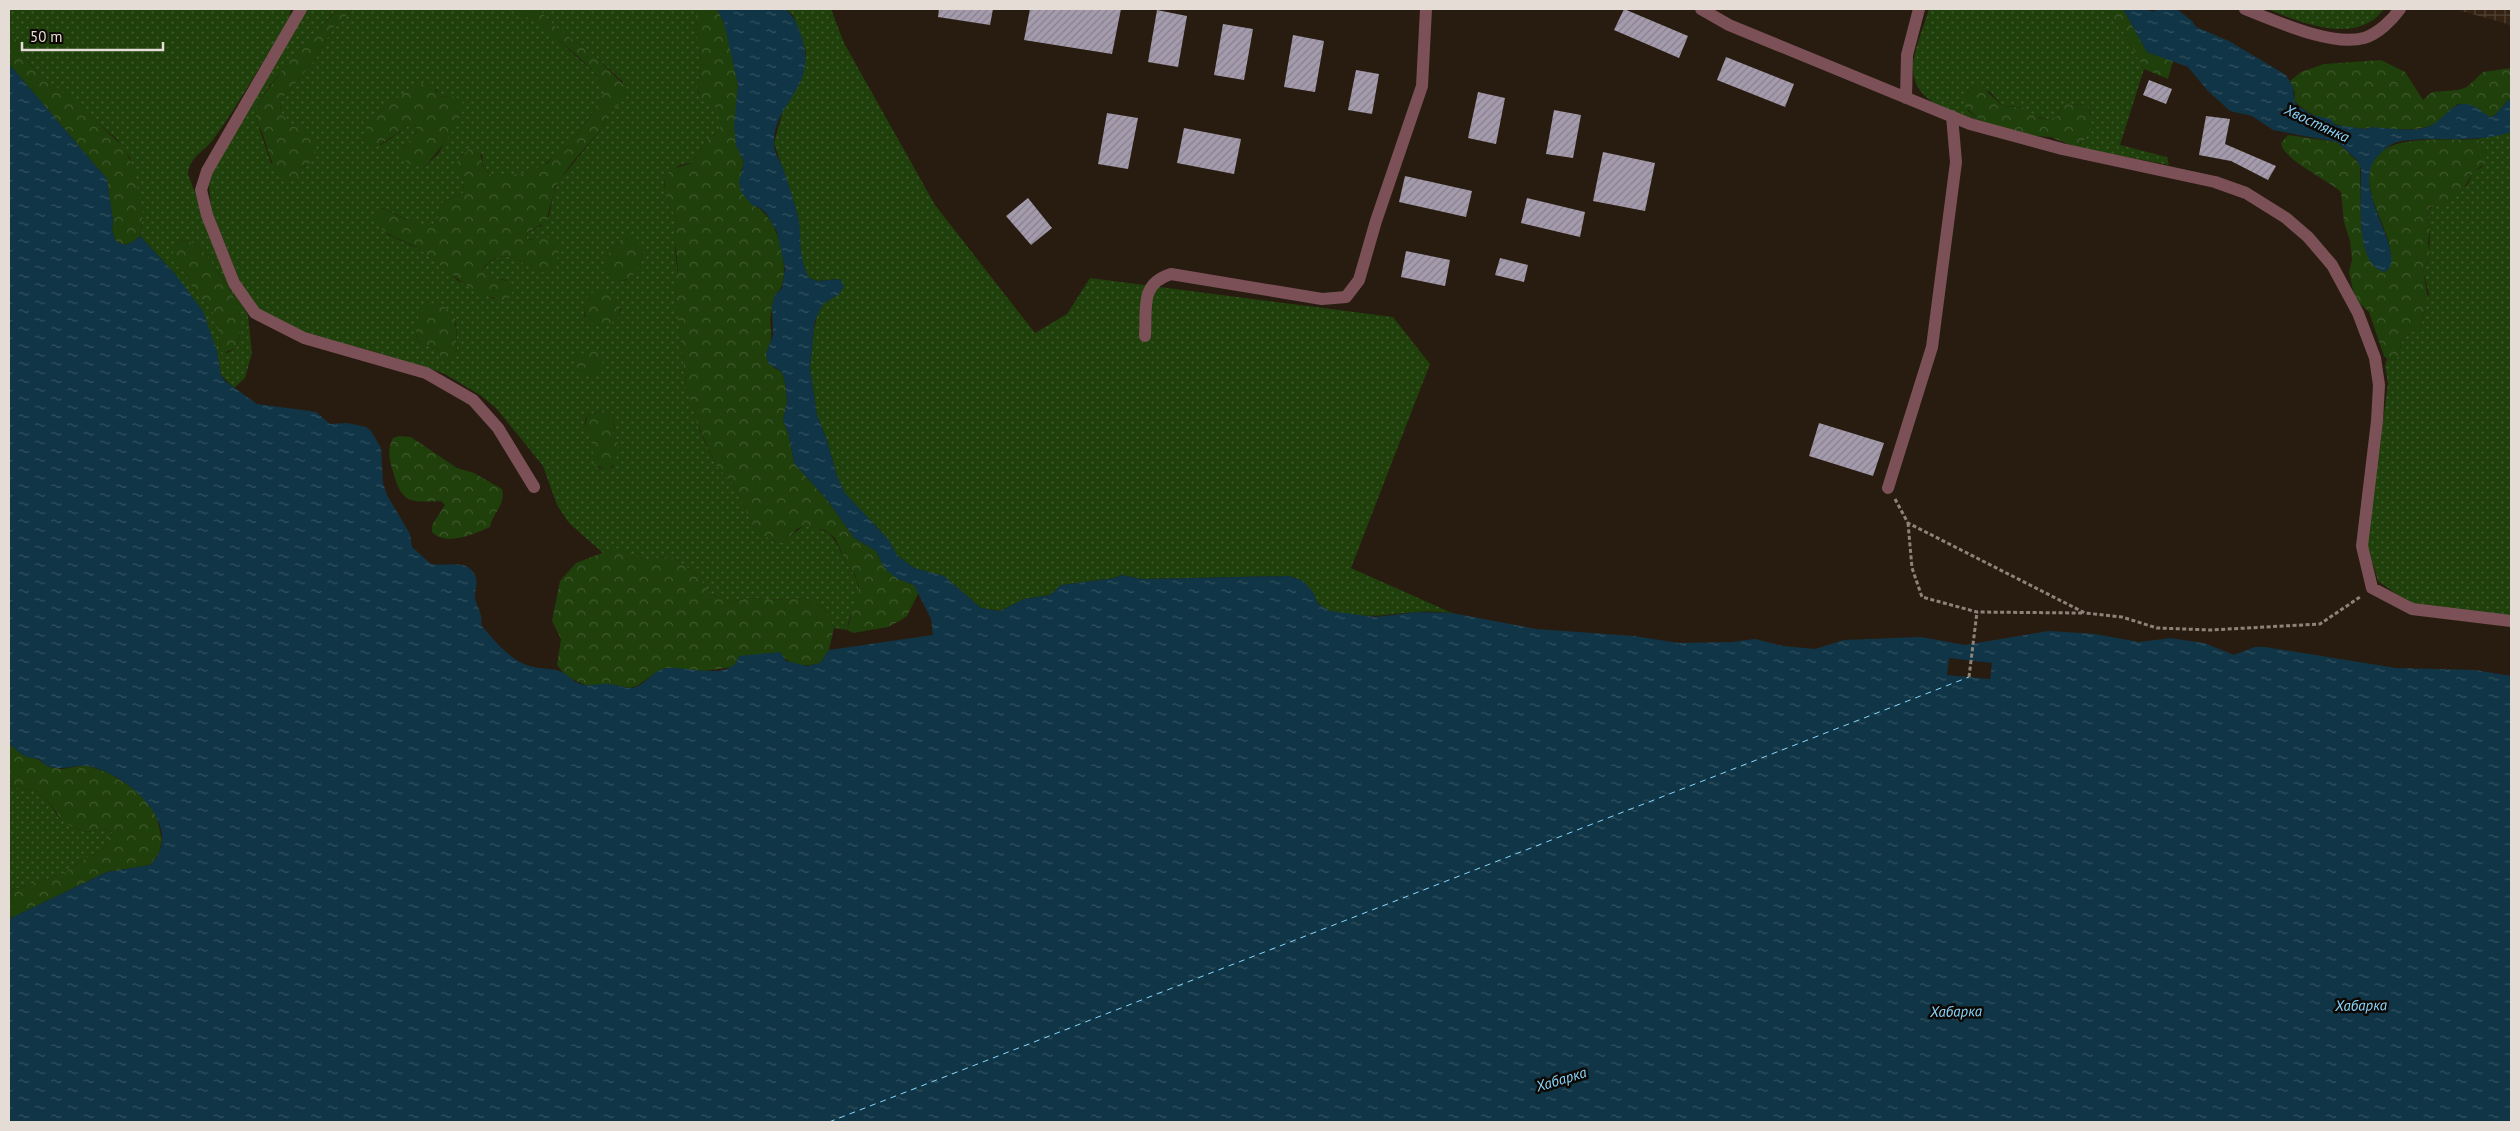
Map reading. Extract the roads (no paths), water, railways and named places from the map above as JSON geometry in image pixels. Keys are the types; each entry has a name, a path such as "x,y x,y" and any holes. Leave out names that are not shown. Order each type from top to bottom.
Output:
{"street":[{"path":"300,9 207,171 201,190 207,215 234,283 255,313 304,338 426,373 473,400 498,428 534,487"},
{"path":"1145,336 1147,293 1157,279 1171,274 1322,299 1346,297 1359,280 1376,221 1422,86 1426,9"},
{"path":"1701,9 1729,25 1952,116 2062,149 2215,182 2246,193 2286,218 2308,237 2336,273 2358,313 2375,358 2379,385 2377,421 2362,546 2372,588 2412,609 2511,621"},
{"path":"1906,98 1907,55 1920,9"},
{"path":"2245,9 2304,30 2350,41 2366,38 2382,28 2400,9"},
{"path":"1888,488 1932,347 1956,162 1952,116"}],"water":[{"name":"Хабарка","path":"717,9 785,9 794,19 802,38 805,56 804,70 800,83 780,117 774,144 797,212 805,270 809,278 818,281 840,279 844,287 838,295 823,304 815,320 810,367 817,415 827,440 837,476 845,493 888,539 898,556 914,568 944,576 981,608 1000,611 1024,599 1050,595 1061,585 1115,578 1121,575 1143,579 1289,576 1303,581 1313,592 1318,604 1330,611 1375,617 1418,612 1452,613 1536,629 1634,636 1679,643 1732,642 1755,639 1783,646 1815,649 1844,640 1921,637 1965,645 2049,631 2095,634 2139,642 2171,638 2204,643 2234,655 2255,647 2265,647 2396,668 2475,670 2511,676 2511,1122 9,1122 9,919 107,872 150,865 160,850 162,835 158,820 149,805 122,780 87,766 56,768 48,766 38,759 24,756 9,743 9,64 107,179 113,221 112,231 116,241 124,245 133,242 140,236 176,275 203,311 217,351 221,375 225,381 257,404 316,412 330,424 347,423 366,427 371,431 381,448 383,483 387,495 410,534 412,547 431,564 463,565 473,571 476,578 475,598 481,614 481,625 510,656 536,668 559,671 582,684 611,684 631,688 640,685 657,672 667,668 718,671 728,669 735,664 739,656 780,652 786,661 807,666 820,663 829,650 933,635 931,619 914,585 898,579 890,573 884,567 876,551 854,538 828,501 794,463 789,436 783,420 787,401 785,382 782,372 768,363 766,354 773,335 772,306 775,295 782,288 785,269 777,232 766,213 752,205 741,192 739,182 744,162 736,145 734,126 738,85 724,23"},
{"name":"Хвостянка","path":"2123,9 2145,9 2154,12 2156,9 2178,10 2192,21 2196,27 2229,41 2286,75 2293,87 2294,100 2297,105 2312,115 2331,119 2335,125 2366,129 2371,127 2401,130 2423,128 2436,123 2450,110 2460,104 2475,107 2490,117 2495,115 2511,97 2511,132 2484,138 2401,141 2389,146 2379,155 2371,168 2369,184 2373,201 2391,251 2391,263 2385,272 2375,267 2368,257 2364,243 2361,227 2361,169 2357,160 2337,142 2273,130 2252,116 2230,111 2208,91 2188,67 2147,52"}]}
